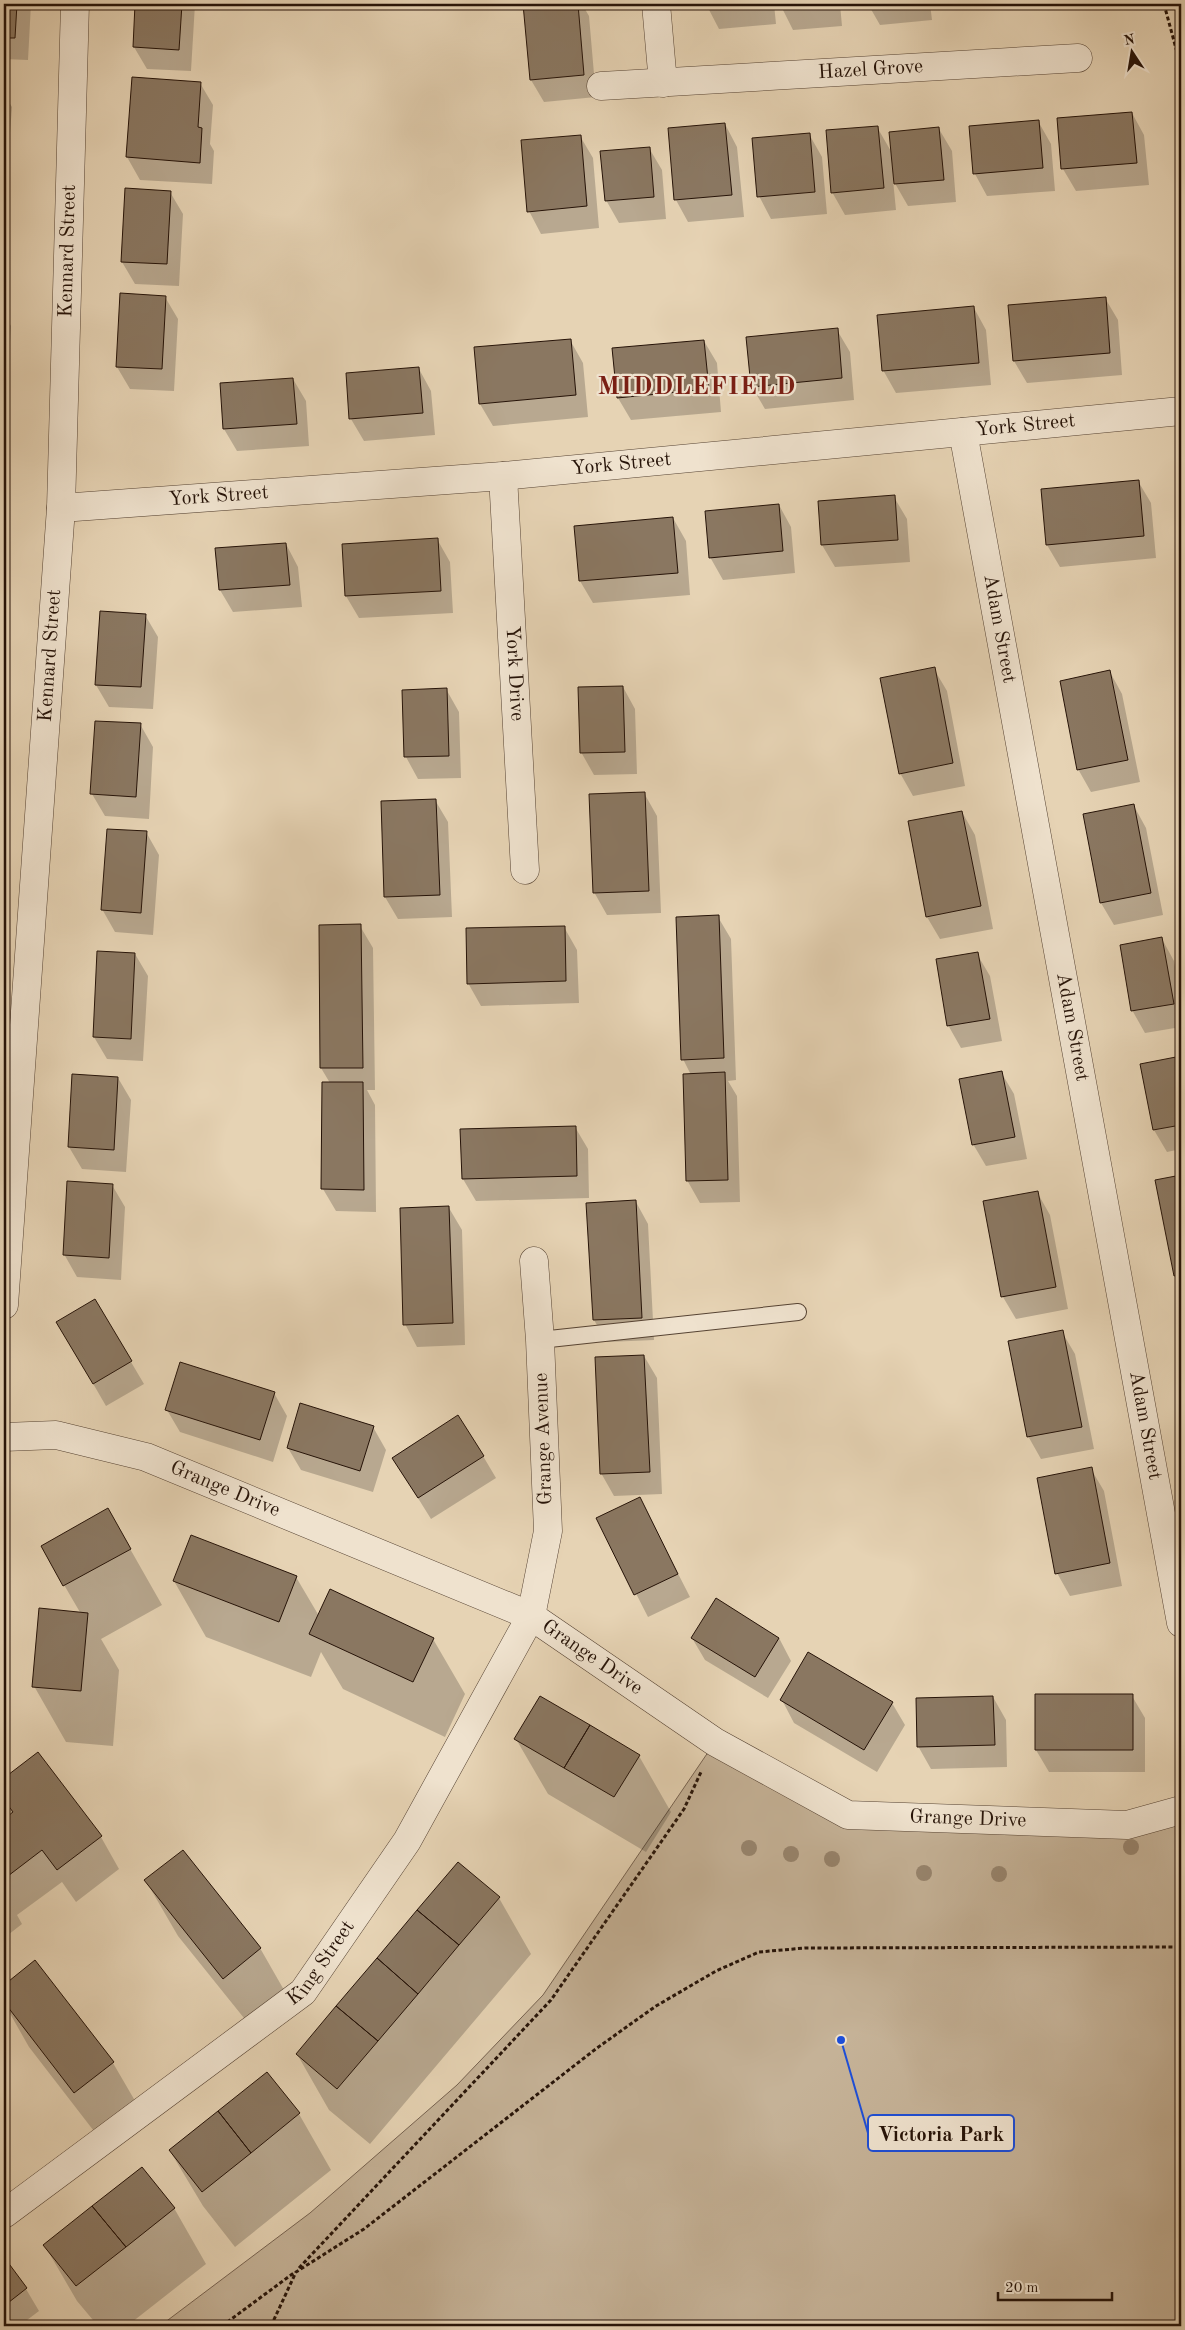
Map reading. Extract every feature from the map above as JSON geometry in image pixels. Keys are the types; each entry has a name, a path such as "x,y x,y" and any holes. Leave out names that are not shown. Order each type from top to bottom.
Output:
{"street":[{"name":"Kennard Street","path":"4,1305 61,508 75,4"},
{"path":"656,4 663,83"},
{"name":"Hazel Grove","path":"601,86 1078,58"},
{"name":"York Street","path":"61,508 503,476 1181,411"},
{"name":"Adam Street","path":"963,432 1181,1622"},
{"name":"York Drive","path":"503,476 524,870"},
{"name":"Grange Avenue","path":"531,1616 548,1531 540,1340 534,1261"},
{"name":"Grange Drive","path":"4,1437 56,1435 146,1457 531,1616 715,1742 848,1814 1127,1825 1181,1810"},
{"name":"King Street","path":"4,2214 302,1992 407,1841 531,1616"}],"lane":[{"path":"540,1340 798,1312"}],"path":[{"path":"1164,4 1181,67"},
{"path":"271,2326 296,2272 551,2000 684,1809 715,1742"},
{"path":"222,2326 296,2272 364,2229 597,2048 656,2006 716,1971 759,1952 805,1948 1181,1947"}],"shaded area":[{"path":"715,1742 848,1815 1127,1825 1181,1810 1181,2326 160,2326 310,2213 457,2085 543,1995"}],"building":[{"path":"4,4 17,4 15,38 4,38"},
{"path":"135,4 182,4 179,50 133,47"},
{"path":"523,4 578,4 584,75 530,80"},
{"path":"704,4 742,4 705,7"},
{"path":"778,4 830,4 779,8"},
{"path":"132,77 201,82 198,127 202,128 200,163 126,157"},
{"path":"1132,112 1137,163 1061,169 1057,118"},
{"path":"1039,120 1043,168 973,174 969,126"},
{"path":"725,123 732,195 674,200 668,128"},
{"path":"878,126 884,188 831,193 826,130"},
{"path":"939,127 944,180 894,184 889,132"},
{"path":"810,133 815,192 757,197 752,138"},
{"path":"581,135 587,206 527,212 521,140"},
{"path":"650,147 654,197 605,201 600,151"},
{"path":"125,188 171,191 167,264 121,262"},
{"path":"120,293 166,296 162,369 116,367"},
{"path":"1106,297 1110,353 1013,361 1008,305"},
{"path":"974,306 979,363 882,371 877,315"},
{"path":"838,328 842,378 751,387 746,337"},
{"path":"571,339 576,395 479,404 474,347"},
{"path":"704,340 709,389 617,398 612,348"},
{"path":"419,367 423,413 349,419 346,373"},
{"path":"293,378 297,424 223,429 220,383"},
{"path":"1139,480 1144,536 1046,545 1041,489"},
{"path":"895,495 898,540 821,545 818,501"},
{"path":"779,504 783,551 709,558 705,511"},
{"path":"673,517 678,573 579,581 574,526"},
{"path":"438,538 441,591 345,596 342,544"},
{"path":"286,543 290,585 219,590 215,548"},
{"path":"100,611 146,614 141,687 95,685"},
{"path":"935,667 953,763 899,774 880,678"},
{"path":"1110,670 1128,760 1077,770 1060,681"},
{"path":"623,686 625,752 580,753 578,687"},
{"path":"447,688 449,756 404,757 402,690"},
{"path":"95,721 141,723 136,797 90,794"},
{"path":"645,792 649,891 593,893 589,794"},
{"path":"436,799 440,895 384,897 381,801"},
{"path":"1134,804 1151,893 1100,903 1083,814"},
{"path":"962,811 981,906 926,917 908,821"},
{"path":"107,829 147,831 141,913 101,910"},
{"path":"719,915 724,1058 681,1060 676,917"},
{"path":"361,924 363,1068 320,1068 319,925"},
{"path":"565,926 566,981 467,984 466,928"},
{"path":"1162,937 1174,1004 1131,1011 1120,945"},
{"path":"97,951 135,953 131,1039 93,1037"},
{"path":"978,952 990,1019 947,1026 936,959"},
{"path":"1181,1056 1181,1125 1153,1130 1140,1064"},
{"path":"1002,1071 1015,1137 972,1145 959,1079"},
{"path":"725,1072 728,1180 686,1181 683,1074"},
{"path":"72,1074 118,1077 114,1150 68,1147"},
{"path":"322,1082 363,1082 364,1190 321,1189"},
{"path":"576,1126 577,1176 462,1179 460,1129"},
{"path":"1181,1175 1181,1274 1174,1276 1155,1180"},
{"path":"67,1181 113,1184 109,1258 63,1255"},
{"path":"1038,1191 1056,1287 1001,1297 983,1201"},
{"path":"636,1200 642,1318 593,1320 586,1203"},
{"path":"449,1206 453,1323 403,1325 400,1208"},
{"path":"95,1299 132,1361 93,1384 56,1322"},
{"path":"1063,1330 1082,1427 1027,1437 1008,1341"},
{"path":"644,1355 650,1472 600,1474 595,1357"},
{"path":"180,1362 275,1392 260,1440 165,1410"},
{"path":"300,1403 374,1426 360,1471 287,1448"},
{"path":"458,1415 484,1456 418,1498 392,1458"},
{"path":"1092,1467 1110,1563 1055,1574 1037,1478"},
{"path":"640,1497 678,1574 634,1595 596,1518"},
{"path":"108,1508 131,1549 63,1586 41,1546"},
{"path":"191,1535 297,1576 279,1622 173,1581"},
{"path":"330,1589 434,1638 413,1682 309,1634"},
{"path":"716,1598 779,1638 755,1677 691,1638"},
{"path":"39,1608 88,1613 81,1691 32,1687"},
{"path":"808,1652 893,1702 864,1750 780,1700"},
{"path":"1035,1694 1133,1694 1133,1750 1035,1750"},
{"path":"540,1696 590,1725 564,1768 514,1739"},
{"path":"993,1696 995,1745 917,1747 916,1698"},
{"path":"590,1725 640,1755 614,1797 564,1768"},
{"path":"38,1752 102,1836 57,1870 42,1850 4,1879 4,1819 13,1812 4,1800 4,1778"},
{"path":"183,1850 261,1948 223,1979 144,1880"},
{"path":"458,1862 500,1897 459,1945 417,1910"},
{"path":"417,1910 459,1945 418,1994 377,1958"},
{"path":"377,1958 418,1994 378,2041 336,2006"},
{"path":"35,1960 114,2062 74,2093 4,2002 4,1985"},
{"path":"336,2006 378,2041 337,2089 296,2054"},
{"path":"267,2072 300,2113 251,2153 218,2111"},
{"path":"218,2111 251,2153 202,2192 169,2150"},
{"path":"142,2167 175,2208 126,2247 92,2206"},
{"path":"92,2206 126,2247 76,2286 43,2245"},
{"path":"4,2257 27,2288 4,2306"}],"place":[{"name":"Victoria Park","path":"841,2040"}],"district":[{"name":"MIDDLEFIELD","path":"697,387"}]}
